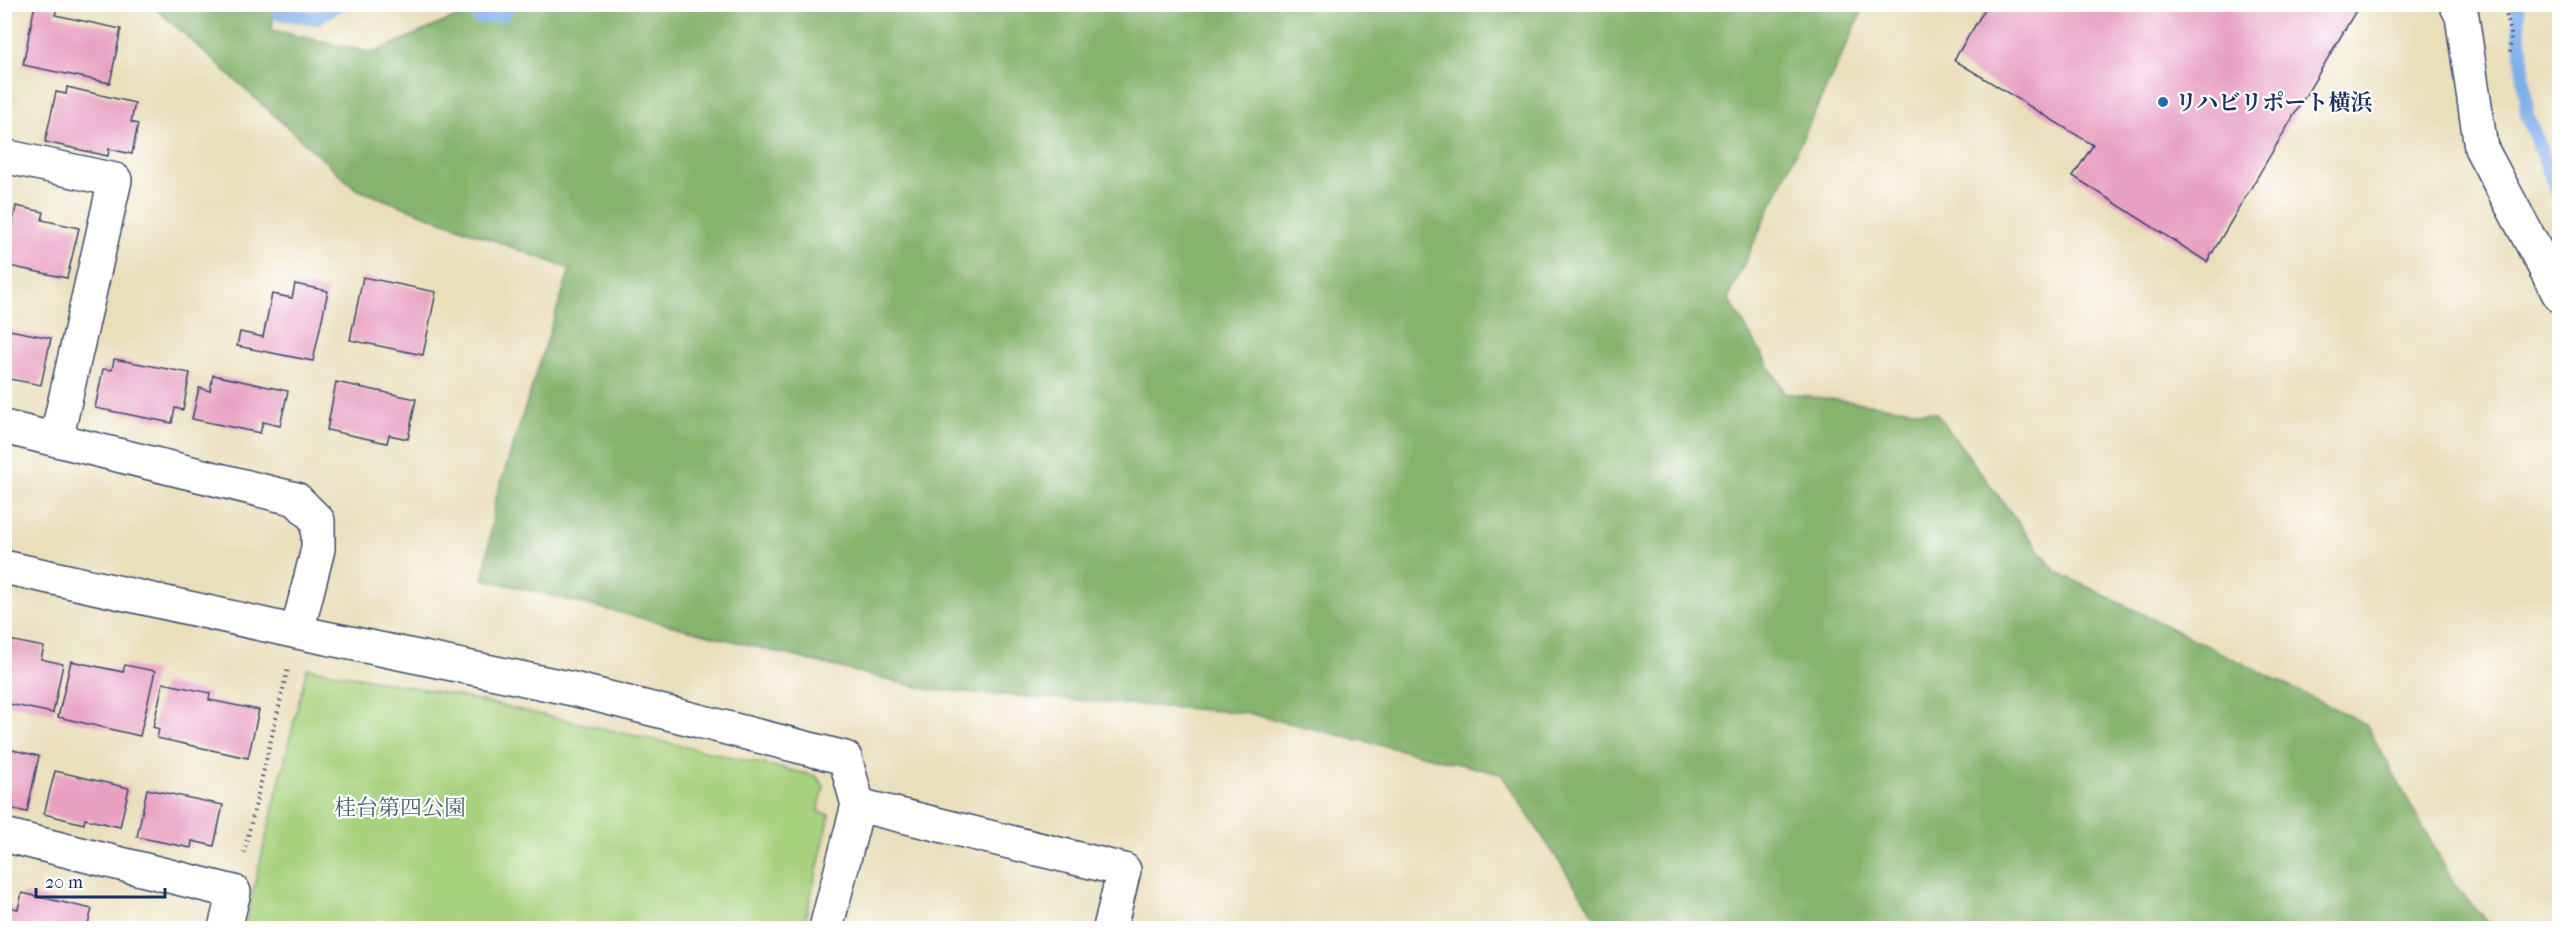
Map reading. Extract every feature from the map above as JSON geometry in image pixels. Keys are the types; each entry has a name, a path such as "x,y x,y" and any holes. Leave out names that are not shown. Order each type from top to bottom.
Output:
{"street":[{"path":"2456,4 2462,16 2481,148 2559,296"},
{"path":"4,156 115,180 56,440"},
{"path":"4,427 296,499 318,521 318,549 297,633"},
{"path":"4,567 297,633 573,689 845,758 858,805 826,928"},
{"path":"858,805 1124,870 1110,928"},
{"path":"4,835 234,892 225,928"}],"path":[{"path":"2503,4 2511,32 2510,54"},
{"path":"234,892 297,633"}],"green space":[{"path":"152,5 274,5 272,30 373,53 483,5 1865,5 1728,298 1785,393 1936,413 2055,571 2366,724 2456,887 2493,928 1603,928 1501,774 1247,713 925,689 484,579 495,501 570,269 356,189"},
{"name":"桂台第四公園","path":"307,668 440,692 816,776 824,786 818,812 830,815 803,928 244,928"}],"building":[{"path":"35,4 57,8 55,15 121,29 110,83 23,65"},
{"name":"リハビリポート横浜","path":"1988,4 2360,4 2207,262 2073,176 2093,145 1954,60"},
{"path":"4,71 10,72 6,96 4,95"},
{"path":"67,87 135,103 131,122 138,124 132,154 109,149 108,156 45,142 56,92 66,94"},
{"path":"16,206 44,212 42,220 79,228 67,278 4,265"},
{"path":"363,277 436,292 423,355 350,340"},
{"path":"295,284 328,291 313,361 237,346 240,332 263,337 272,294 292,298"},
{"path":"4,329 51,338 41,385 4,378"},
{"path":"114,359 190,373 183,410 175,408 172,423 95,408 103,369 112,370"},
{"path":"213,375 288,391 280,426 263,422 260,433 192,419 199,388 210,391"},
{"path":"336,382 416,399 408,439 389,435 387,443 327,430"},
{"path":"4,639 44,647 41,659 63,664 53,713 4,703"},
{"path":"71,661 123,672 125,665 155,671 140,736 58,717"},
{"path":"163,683 210,693 209,700 259,710 248,758 157,738 159,729 153,727"},
{"path":"4,748 39,756 27,812 4,807"},
{"path":"55,771 129,788 120,827 85,819 84,824 44,814"},
{"path":"147,789 223,805 214,846 192,841 191,848 137,837"},
{"path":"22,893 92,909 87,928 4,928 4,906 18,909"}],"waterway":[{"path":"281,4 279,13 316,18 339,4"},
{"path":"469,4 478,17 502,15 511,4"},
{"path":"2517,4 2527,115 2560,199"}],"place":[{"name":"リハビリポート横浜","path":"2163,102"}]}
